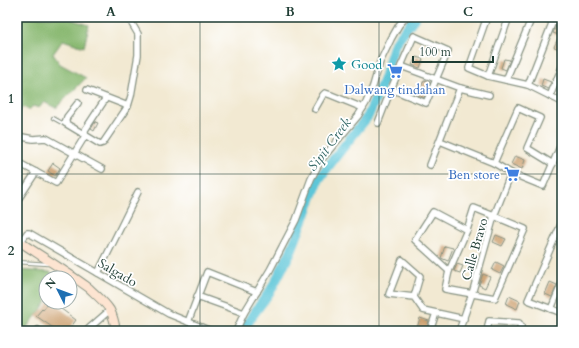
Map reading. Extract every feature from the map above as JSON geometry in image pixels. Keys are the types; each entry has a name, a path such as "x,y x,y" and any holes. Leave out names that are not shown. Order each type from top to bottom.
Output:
{"main road":[{"path":"19,242 54,264 98,296 110,310 116,331"}],"street":[{"path":"78,103 67,117 65,123 100,144 104,143 128,106 131,96 138,55 138,34 128,17"},
{"path":"236,331 244,313 258,292 296,220 311,179 321,160 354,122 363,108 373,86 380,62 399,25 406,17"},
{"path":"487,17 469,68 488,76 528,85 562,102"},
{"path":"488,76 510,17"},
{"path":"506,80 532,17"},
{"path":"543,17 562,24"},
{"path":"528,85 553,21"},
{"path":"378,123 391,89 414,36 448,51 426,103 391,89"},
{"path":"401,66 460,88 489,95"},
{"path":"550,96 562,67"},
{"path":"430,165 460,88"},
{"path":"87,90 128,106"},
{"path":"316,109 323,95 325,94 331,94 363,108"},
{"path":"17,162 56,182 85,136 85,130 106,98"},
{"path":"494,163 518,108 540,118 527,148 553,164"},
{"path":"17,136 33,139 46,138 102,169"},
{"path":"440,141 494,163 511,173 543,186 562,142"},
{"path":"18,197 36,172"},
{"name":"Calle Bravo","path":"459,331 472,294 494,216 511,173"},
{"path":"98,273 138,192"},
{"path":"474,208 494,216 525,229 495,298 445,289 449,271 467,230 474,208"},
{"path":"449,271 415,240 433,212 467,230"},
{"path":"562,222 528,300 562,313"},
{"name":"Salgado","path":"19,242 27,233 29,233 169,314 211,331"},
{"path":"414,297 420,276 402,260 389,294 414,297 423,310 464,319"},
{"path":"188,322 207,272 258,292"},
{"path":"552,309 562,283"},
{"path":"197,296 244,313"},
{"path":"86,331 110,310"},
{"path":"430,331 436,313"},
{"path":"487,331 490,321 519,323 521,326 519,331"}],"lane":[{"path":"53,118 62,124 65,123"},
{"path":"17,262 54,264"}],"green space":[{"path":"17,17 64,17 89,25 84,47 63,40 53,54 60,64 86,78 56,108 44,102 39,108 33,106 29,110 23,107 19,113 17,112"},
{"path":"17,270 38,271 38,310 41,310 24,331 17,331"}],"building":[{"path":"556,26 561,28 559,35 553,33"},
{"path":"558,38 562,39 562,50 554,47"},
{"path":"416,57 423,59 420,68 412,65"},
{"path":"504,59 510,60 506,70 501,68"},
{"path":"543,79 551,82 548,89 541,86"},
{"path":"424,80 430,82 424,98 418,95"},
{"path":"95,122 98,123 94,131 91,129"},
{"path":"515,156 525,160 522,169 511,164"},
{"path":"53,163 60,168 55,176 48,171"},
{"path":"496,235 506,239 502,246 493,242"},
{"path":"445,246 453,248 448,261 441,258"},
{"path":"496,262 504,266 500,274 492,270"},
{"path":"457,264 463,266 460,273 454,271"},
{"path":"483,274 490,277 485,288 479,285"},
{"path":"550,282 557,285 552,297 545,294"},
{"path":"509,296 520,301 517,309 506,304"},
{"path":"41,310 63,310 76,320 68,331 61,331 56,328 55,329 36,316"},
{"path":"420,318 429,321 426,330 417,328"}],"waterway":[{"name":"Sipit Creek","path":"243,331 271,290 291,251 319,179 368,116 383,81 395,43 415,17"}],"place":[{"name":"Good","path":"339,64"},
{"name":"Dalwang tindahan","path":"395,71"},
{"name":"Ben store","path":"512,174"}]}
